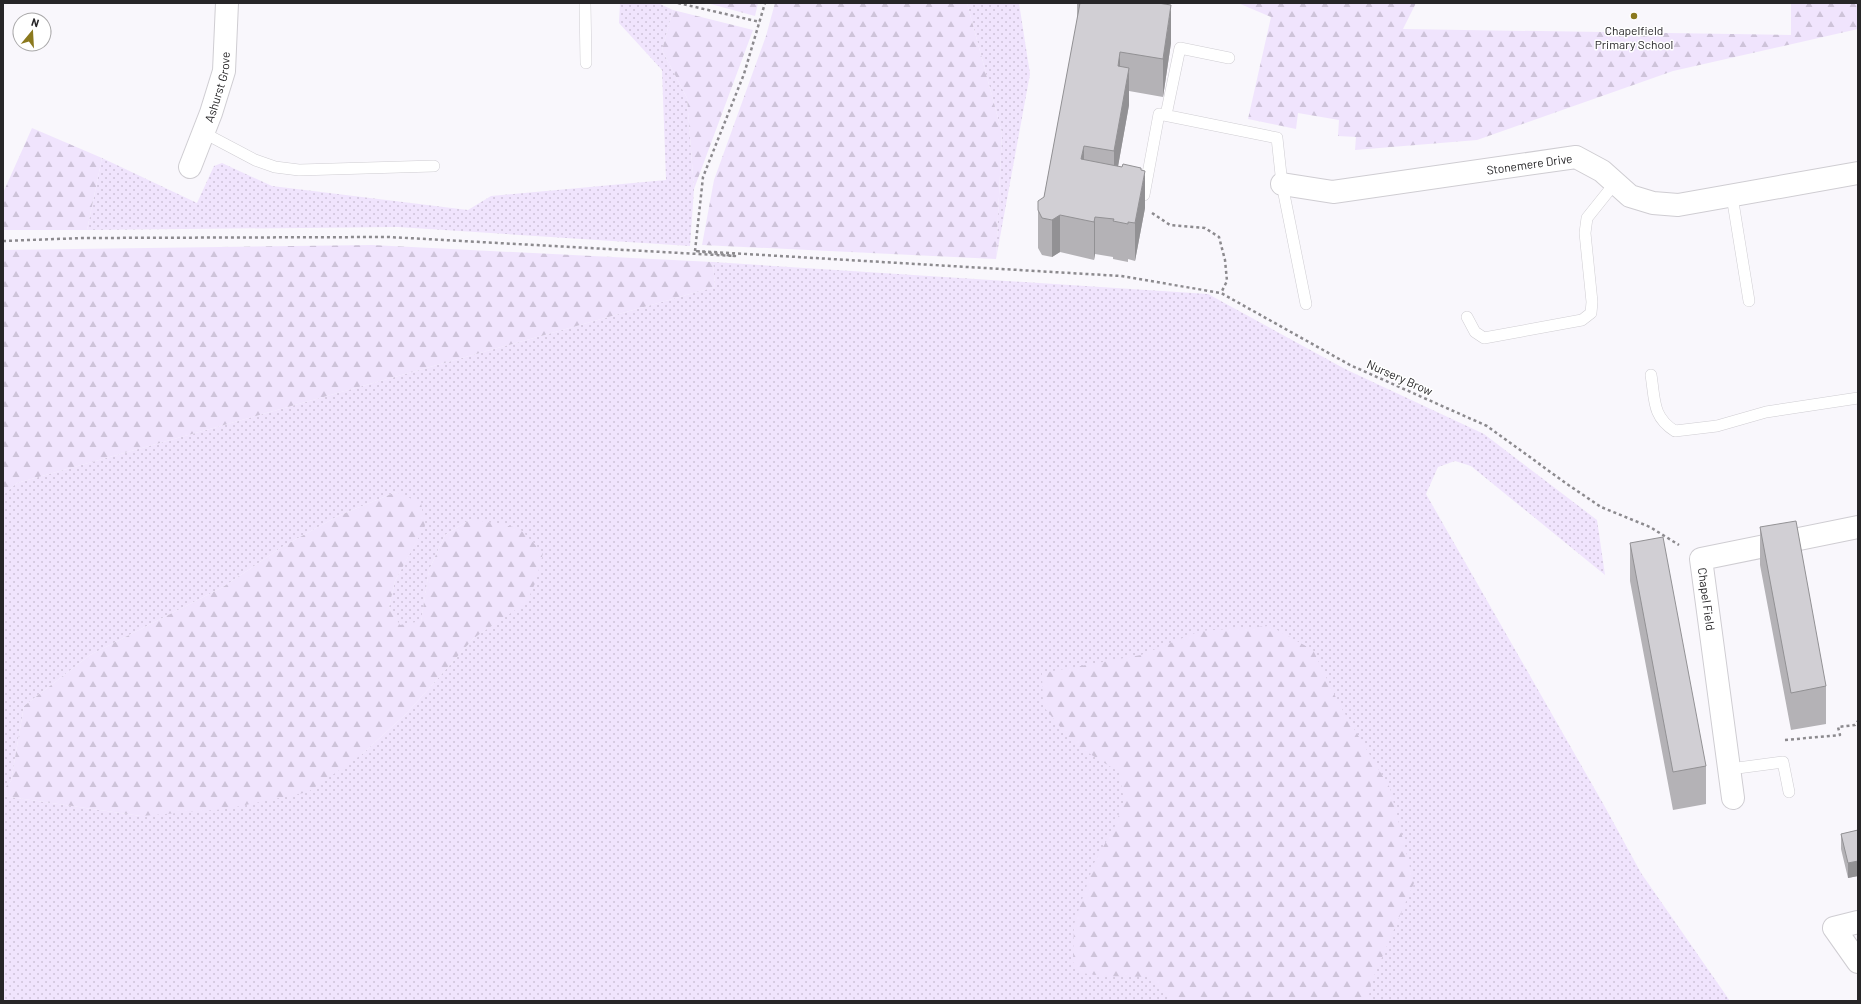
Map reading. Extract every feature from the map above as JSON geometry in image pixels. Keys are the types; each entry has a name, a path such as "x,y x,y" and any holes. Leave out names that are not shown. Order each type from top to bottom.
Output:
{"street":[{"name":"Ashurst Grove","path":"190,167 204,132 224,71 227,3"},
{"name":"Stonemere Drive","path":"1282,184 1334,192 1576,157 1602,171 1630,196 1654,203 1678,205 1858,173"},
{"name":"Chapel Field","path":"1734,798 1701,558 1858,527"},
{"path":"1858,922 1834,928 1858,962"}],"lane":[{"path":"585,3 586,63"},
{"path":"1166,115 1180,48 1229,58"},
{"path":"1144,195 1160,114 1277,138 1282,184 1306,304"},
{"path":"204,132 255,160 275,167 299,170 434,166"},
{"path":"1467,317 1475,332 1484,338 1582,320 1591,314 1592,302 1585,233 1587,218 1615,183"},
{"path":"1732,196 1748,301"},
{"path":"1651,375 1658,416 1662,422 1675,431 1718,426 1766,412 1858,398"},
{"path":"1730,769 1783,762 1789,792"}],"path":[{"path":"678,3 760,22"},
{"path":"3,241 91,238 389,237 735,256 695,251 703,177 744,74 765,3"},
{"path":"1144,195 1146,209 1170,225 1205,228 1219,236 1225,260 1227,280 1221,293"},
{"name":"Nursery Brow","path":"695,251 1121,276 1221,293 1350,365 1487,426 1601,507 1650,527 1701,558"},
{"path":"1783,762 1775,741 1840,735 1838,728 1855,725 1858,721"}],"green space":[{"path":"620,3 658,3 673,10 662,50 687,98 694,189 690,246 398,227 87,230 102,158 197,203 214,166 222,163 272,186 468,210 491,196 666,180 662,70 619,23"},
{"path":"707,3 758,3 755,16"},
{"path":"775,3 967,3 1002,133 996,259 702,245 714,180 766,36"},
{"path":"967,3 1019,3 1030,74 996,259 1002,133"},
{"path":"1238,3 1416,3 1403,29 1791,35 1791,3 1858,3 1858,29 1673,71 1477,140 1355,150 1356,137 1338,136 1339,120 1298,113 1296,129 1248,119 1271,17"},
{"path":"673,10 753,30 694,189 687,98 662,50"},
{"path":"32,128 102,158 87,230 3,230 3,193"},
{"path":"372,245 713,262 715,287 17,483 3,495 3,250"},
{"path":"713,262 1208,294 1345,369 1484,434 1597,520 1605,575 1471,466 1455,461 1438,467 1426,494 1605,807 1641,873 1730,1001 3,1001 3,796 141,816 361,755 406,714 474,638 527,601 471,519 445,535 429,570 421,622 400,626 389,607 395,581 425,525 396,492 338,516 282,547 223,587 90,655 24,706 11,781 3,790 3,495 17,483 715,287"},
{"path":"396,492 421,503 425,526 395,581 389,607 400,625 421,621 429,570 445,535 471,519 519,528 543,553 536,581 527,602 474,638 406,714 361,755 308,792 226,809 141,816 3,796 3,790 11,781 24,706 90,655 223,587 282,547 338,516"},
{"path":"1270,626 1313,650 1339,704 1390,788 1414,883 1371,983 1368,1001 1169,1001 1151,977 1105,976 1081,973 1073,962 1074,924 1094,863 1115,826 1124,801 1119,772 1074,744 1043,706 1042,673 1141,655 1200,631"}],"building":[{"path":"1080,3 1158,3 1171,5 1163,59 1120,52 1118,66 1129,68 1114,151 1084,146 1081,159 1122,167 1123,164 1141,168 1141,170 1145,171 1135,223 1128,222 1128,224 1113,221 1114,219 1095,217 1094,222 1060,215 1052,220 1042,218 1038,210 1038,201 1044,197"},
{"path":"1796,521 1826,686 1791,693 1760,527"},
{"path":"1663,537 1706,766 1673,772 1630,543"},
{"path":"1858,830 1858,861 1848,863 1841,834"}],"place":[{"name":"Chapelfield Primary School","path":"1634,16"}]}
